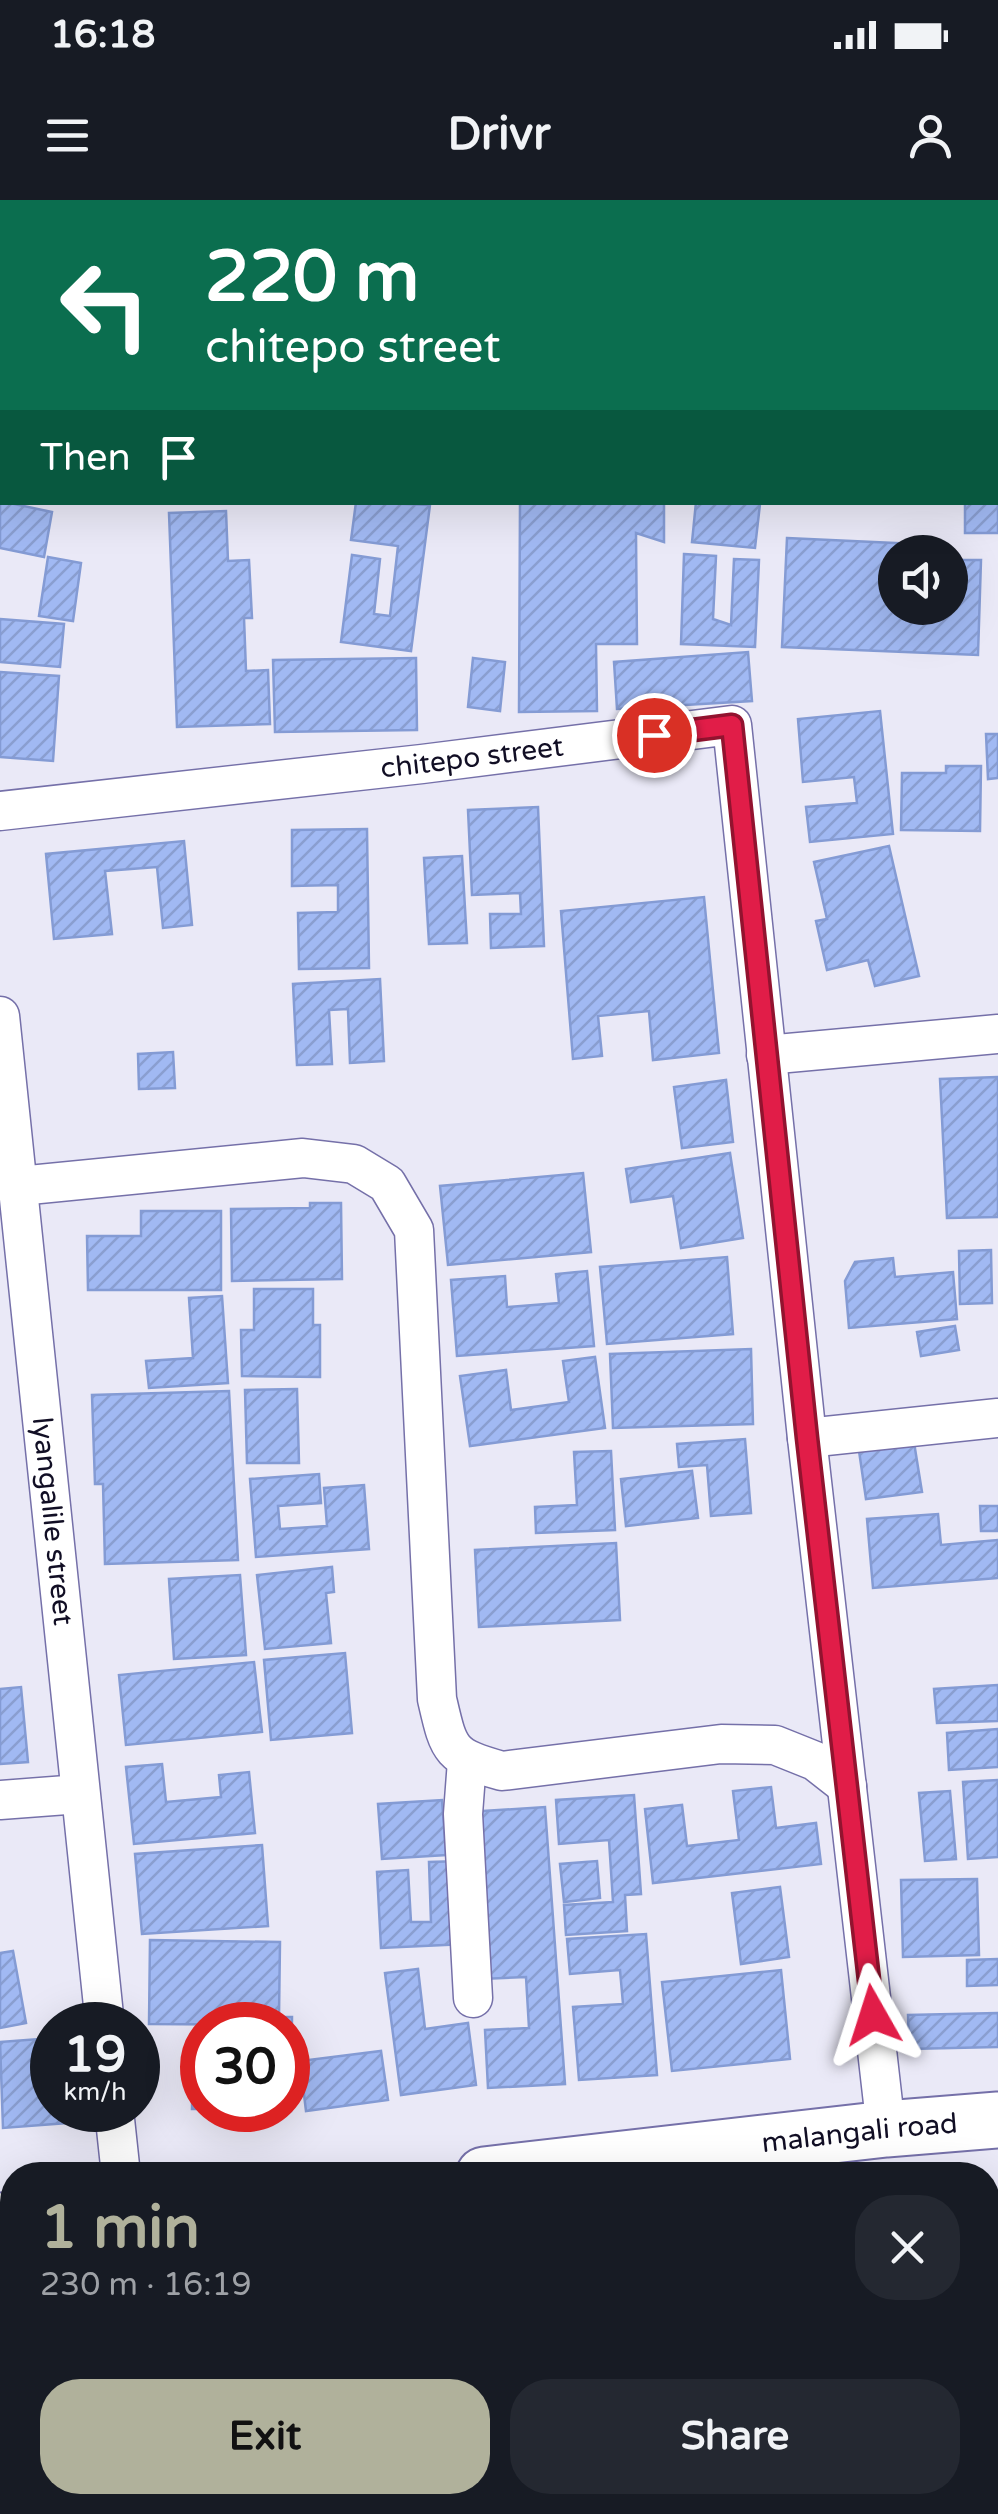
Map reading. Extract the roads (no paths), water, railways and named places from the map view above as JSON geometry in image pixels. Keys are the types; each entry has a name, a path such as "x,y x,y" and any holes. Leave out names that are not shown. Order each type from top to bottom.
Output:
{"street":[{"name":"chitepo street","path":"0,811 422,764 745,721 766,1054 886,2129"},
{"name":"lyangalile street","path":"0,1016 103,2002"},
{"path":"766,1054 998,1034"},
{"path":"19,1186 303,1158 354,1164 387,1184 414,1230 437,1699 448,1743 466,1761 502,1771 721,1744 776,1745 815,1761 847,1786"},
{"path":"807,1438 998,1418"},
{"path":"466,1761 464,1814 473,1998"},
{"path":"0,1800 80,1794"},
{"name":"malangali road","path":"598,2162 998,2120"},
{"path":"116,2132 120,2162"}]}
